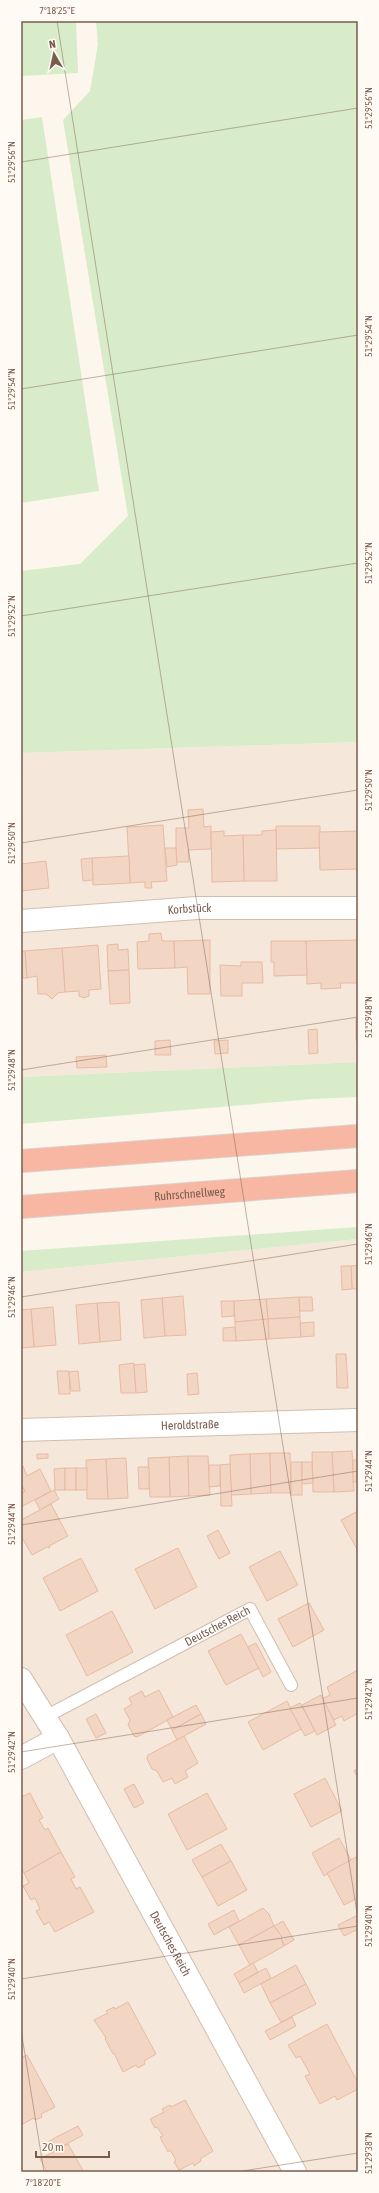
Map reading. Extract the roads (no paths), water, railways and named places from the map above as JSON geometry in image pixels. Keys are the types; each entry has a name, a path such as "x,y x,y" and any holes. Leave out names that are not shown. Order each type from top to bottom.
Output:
{"highway":[{"path":"21,1161 358,1136"},
{"name":"Ruhrschnellweg","path":"21,1207 358,1181"}],"street":[{"name":"Korbstück","path":"21,921 197,908 358,908"},
{"name":"Heroldstraße","path":"21,1430 358,1420"},
{"name":"Deutsches Reich","path":"21,1679 58,1738 295,2172"},
{"path":"21,1758 58,1738"}],"lane":[{"name":"Deutsches Reich","path":"45,1717 250,1609 291,1685"}]}
